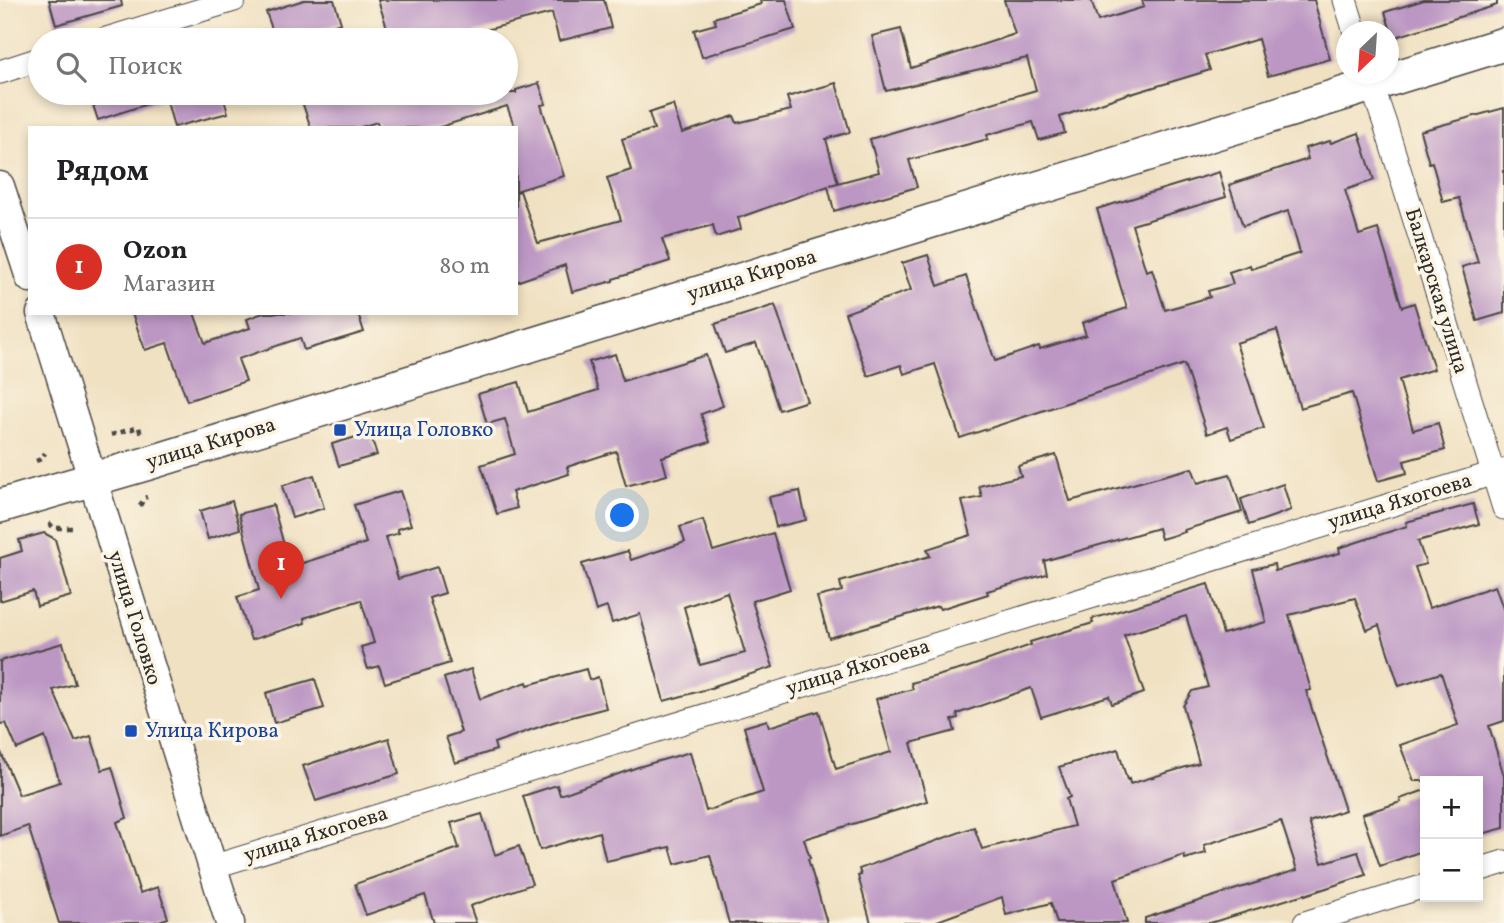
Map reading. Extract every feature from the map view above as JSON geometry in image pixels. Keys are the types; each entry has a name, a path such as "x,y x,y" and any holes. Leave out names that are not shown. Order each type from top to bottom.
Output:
{"main road":[{"name":"улица Кирова","path":"1399,72 1504,44"},
{"name":"улица Кирова","path":"0,506 92,480 1356,84"}],"street":[{"path":"142,28 234,0"},
{"path":"1345,0 1352,21"},
{"path":"0,72 28,63"},
{"name":"Балкарская улица","path":"1370,84 1499,472 1504,508"},
{"path":"0,186 28,272"},
{"name":"улица Головко","path":"42,315 230,923"},
{"name":"улица Яхогоева","path":"212,867 1499,472"},
{"path":"1483,868 1504,862"},
{"path":"1305,923 1420,888"}],"path":[{"path":"111,435 139,427 143,441"},
{"path":"43,517 54,528 74,528"}],"building":[{"path":"49,0 121,0 122,6 56,25"},
{"path":"304,0 334,0 341,23 325,28 272,28 266,12"},
{"path":"378,0 604,0 611,28 559,41 552,13 494,28 387,28"},
{"path":"760,0 786,0 795,29 702,57 694,30 716,24 714,18 761,4"},
{"path":"1004,0 1091,0 1098,21 1144,7 1142,0 1314,0 1330,59 1268,76 1258,39 1205,55 1210,70 1060,117 1065,133 1039,140 1033,122 987,135 988,139 909,160 917,187 834,211 828,186 738,218 741,229 716,237 713,225 662,239 670,261 572,292 565,265 518,281 518,192 538,243 621,220 607,178 631,170 622,139 654,129 649,113 673,105 682,133 734,116 737,123 791,110 787,97 836,83 850,132 826,139 838,183 879,172 870,139 1036,90 1027,58 886,91 872,36 901,29 911,68 1015,34"},
{"path":"1424,0 1497,0 1497,5 1399,36 1399,21 1388,21 1385,12"},
{"path":"539,83 546,104 541,105 564,176 518,190 518,126 514,126 507,106 443,126 378,126 377,122 364,126 310,126 303,105 518,105 518,89"},
{"path":"93,105 144,105 98,120"},
{"path":"168,105 226,105 228,113 174,126"},
{"path":"1504,108 1504,313 1477,321 1462,267 1478,262 1459,198 1443,202 1420,131"},
{"path":"1359,133 1374,180 1345,190 1359,235 1378,229 1402,307 1414,303 1434,369 1399,380 1413,430 1438,423 1445,450 1404,461 1407,473 1378,481 1352,393 1300,408 1277,330 1236,343 1264,428 1231,439 1227,427 1207,434 1184,364 960,438 935,364 904,374 901,365 868,376 845,313 911,290 902,263 928,255 938,286 966,276 995,361 1039,346 1040,349 1086,335 1082,323 1127,308 1097,209 1219,172 1226,197 1132,225 1146,271 1152,269 1165,310 1210,297 1208,291 1233,284 1229,272 1250,265 1251,269 1300,253 1288,211 1243,226 1229,185 1308,159 1305,148 1330,141 1331,143"},
{"path":"775,305 807,401 779,410 756,343 725,353 715,324"},
{"path":"133,315 195,315 205,343 250,328 247,319 258,315 359,315 364,332 304,350 300,338 238,359 246,381 187,401 167,343 145,350"},
{"path":"615,354 623,381 706,355 723,406 701,414 710,442 662,457 667,475 626,486 616,451 567,467 569,474 512,492 517,508 497,514 481,465 515,454 505,419 487,424 478,394 519,382 528,412 598,390 589,362"},
{"path":"370,433 377,455 339,466 332,444"},
{"path":"1056,455 1070,501 1192,468 1198,483 1230,474 1242,512 1161,539 1158,528 1044,561 1047,574 987,591 988,594 940,609 938,606 829,638 817,597 842,591 840,582 930,556 927,549 971,535 962,501 982,497 979,486 1021,476 1018,466"},
{"path":"314,475 324,508 292,518 282,486"},
{"path":"1283,484 1291,510 1249,525 1241,499"},
{"path":"400,491 411,525 397,529 399,533 386,537 398,579 437,567 445,593 429,598 450,663 385,683 379,666 368,669 361,647 374,643 361,600 304,618 305,623 251,640 237,597 259,590 239,514 273,505 290,567 366,543 354,505"},
{"path":"800,491 806,520 776,527 769,497"},
{"path":"232,501 240,529 208,539 200,511"},
{"path":"1473,504 1479,524 1418,541 1426,564 1415,567 1429,608 1495,586 1504,611 1504,721 1489,726 1504,776 1504,828 1483,834 1483,776 1420,776 1420,781 1414,781 1400,745 1458,725 1441,673 1399,686 1379,625 1367,630 1355,598 1289,615 1311,690 1306,691 1345,810 1309,822 1322,863 1358,852 1366,875 1305,895 1210,923 1145,923 1145,918 1297,870 1281,821 1204,845 1206,853 1185,859 1184,855 1115,879 1127,923 1057,923 1051,903 1006,915 1002,897 932,923 871,923 858,876 861,875 859,869 974,827 982,849 1074,826 1066,799 1070,797 1059,767 1118,749 1130,784 1199,763 1183,706 1192,691 1208,687 1186,616 1124,635 1144,693 1112,704 1109,696 1041,717 1031,688 957,714 958,718 952,720 955,731 911,743 927,801 804,839 827,923 729,923 710,855 675,864 670,847 606,861 599,832 540,850 523,796 557,785 560,795 690,752 706,811 763,792 744,727 767,720 769,727 819,711 836,769 891,752 876,699 913,689 911,683 966,668 1031,645 1030,642 1093,623 1092,619 1208,584 1223,634 1266,622 1253,569 1274,564 1275,571 1340,553 1339,548 1407,526 1406,522"},
{"path":"703,520 713,551 773,533 790,589 752,601 773,667 664,701 640,614 612,623 607,607 596,611 582,564 628,551 631,560 685,542 680,527","holes":["727,592 745,653 700,665 684,607"]},
{"path":"44,533 55,539 71,596 37,606 33,591 0,601 0,558 22,551 19,540"},
{"path":"63,643 75,684 53,690 75,741 91,736 102,770 112,767 127,818 117,822 140,893 158,887 168,918 153,923 59,923 28,826 0,836 0,750 19,795 60,782 45,737 17,749 6,723 0,724 0,661"},
{"path":"471,669 480,699 527,682 528,685 586,669 589,680 598,677 606,708 553,722 494,743 496,750 455,763 446,737 461,732 444,678"},
{"path":"315,679 324,708 274,723 266,693"},
{"path":"389,738 399,774 316,801 303,766"},
{"path":"1420,792 1420,852 1380,866 1362,814 1401,802 1400,799"},
{"path":"482,814 495,855 519,846 532,884 470,906 476,923 434,923 425,895 366,915 355,884 459,848 451,823"}],"place":[{"name":"Улица Головко","path":"340,430"},
{"name":"Ozon","path":"281,599"},
{"name":"Улица Кирова","path":"131,731"}]}
